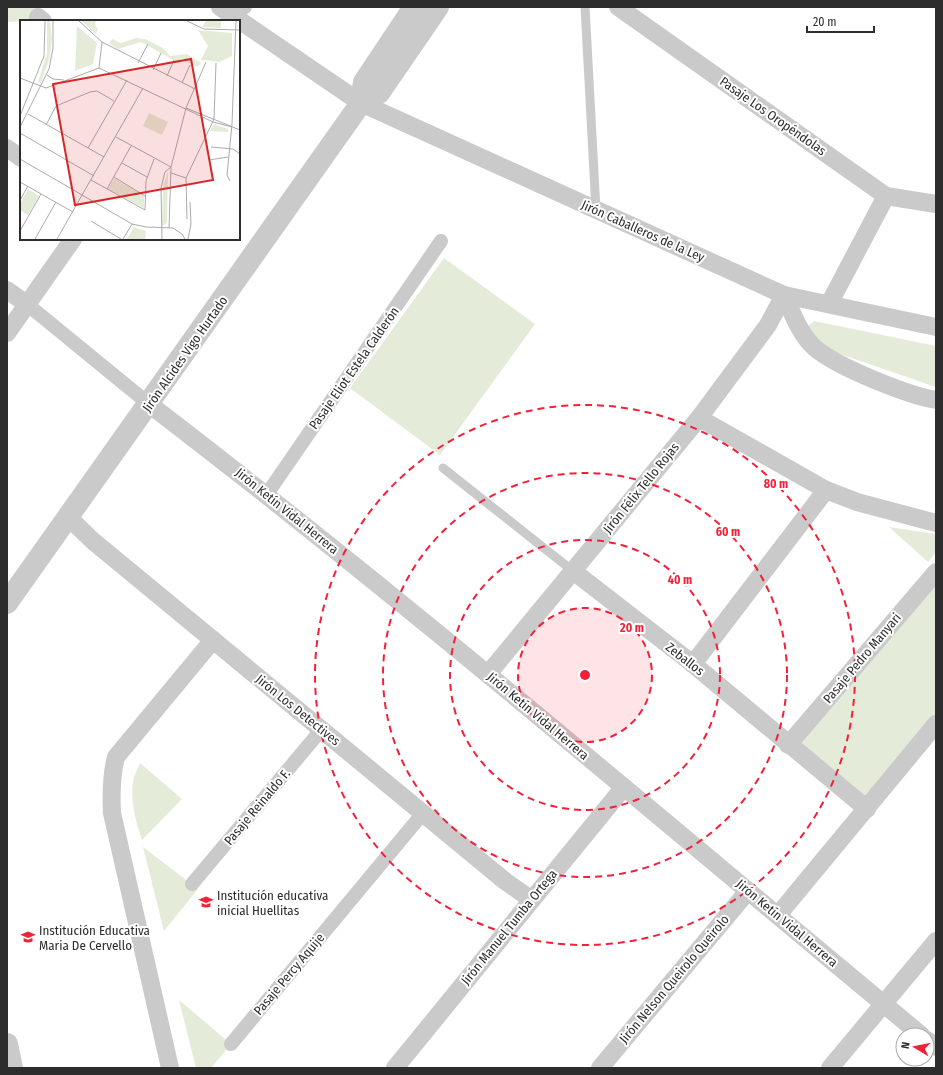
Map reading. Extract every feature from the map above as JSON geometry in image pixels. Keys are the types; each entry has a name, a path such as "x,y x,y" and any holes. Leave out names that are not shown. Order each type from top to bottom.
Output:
{"street":[{"name":"Jirón Alcides Vigo Hurtado","path":"361,103 364,82 414,7"},
{"name":"Jirón Alcides Vigo Hurtado","path":"7,603 67,516 149,404 361,103 379,92 438,7"},
{"name":"Pasaje Los Oropéndolas","path":"618,7 886,196 936,204"},
{"name":"Jirón Caballeros de la Ley","path":"231,13 361,103 784,294 936,327"},
{"path":"7,148 20,157"},
{"path":"829,304 886,196"},
{"path":"7,333 72,240"},
{"name":"Pasaje Eliot Estela Calderón","path":"267,494 441,242"},
{"path":"7,290 28,305 149,404"},
{"path":"784,294 798,324 814,347 838,362 874,379 936,400"},
{"name":"Jirón Félix Tello Rojas","path":"488,674 699,418 768,324 784,294"},
{"name":"Jirón Ketín Vidal Herrera","path":"149,404 267,494 488,674 911,1027"},
{"path":"699,418 826,490 857,502 936,523"},
{"path":"693,664 826,490"},
{"name":"Jirón Los Detectives","path":"67,516 93,541 424,812 505,881 532,900"},
{"name":"Zeballos","path":"573,571 693,664 867,809"},
{"name":"Pasaje Pedro Manyari","path":"788,744 936,572"},
{"path":"170,1068 112,813 112,772 116,756 213,640"},
{"path":"778,915 936,724"},
{"name":"Pasaje Reinaldo F.","path":"192,884 322,730"},
{"name":"Jirón Manuel Tumba Ortega","path":"395,1068 624,787"},
{"name":"Pasaje Percy Aquije","path":"231,1044 424,812"},
{"name":"Jirón Nelson Queirolo Queirolo","path":"600,1068 748,891"},
{"path":"830,1068 936,941"},
{"path":"7,1044 12,1068"}],"lane":[{"path":"585,7 596,210"},
{"name":"Zeballos","path":"443,468 573,571"}],"green space":[{"path":"7,7 38,7 29,20 7,22"},
{"path":"444,258 535,324 440,455 350,388"},
{"path":"814,321 936,346 936,387 834,352 810,334 809,325"},
{"path":"889,527 936,534 936,552 928,562"},
{"path":"936,579 936,713 866,800 796,743"},
{"path":"140,763 182,799 142,840 132,796 134,779"},
{"path":"143,847 198,889 164,931"},
{"path":"179,1000 231,1044 211,1068 196,1068"}],"place":[{"name":"Institución educativa inicial Huellitas","path":"206,902"},
{"name":"Institución Educativa Maria De Cervello","path":"28,937"}]}
